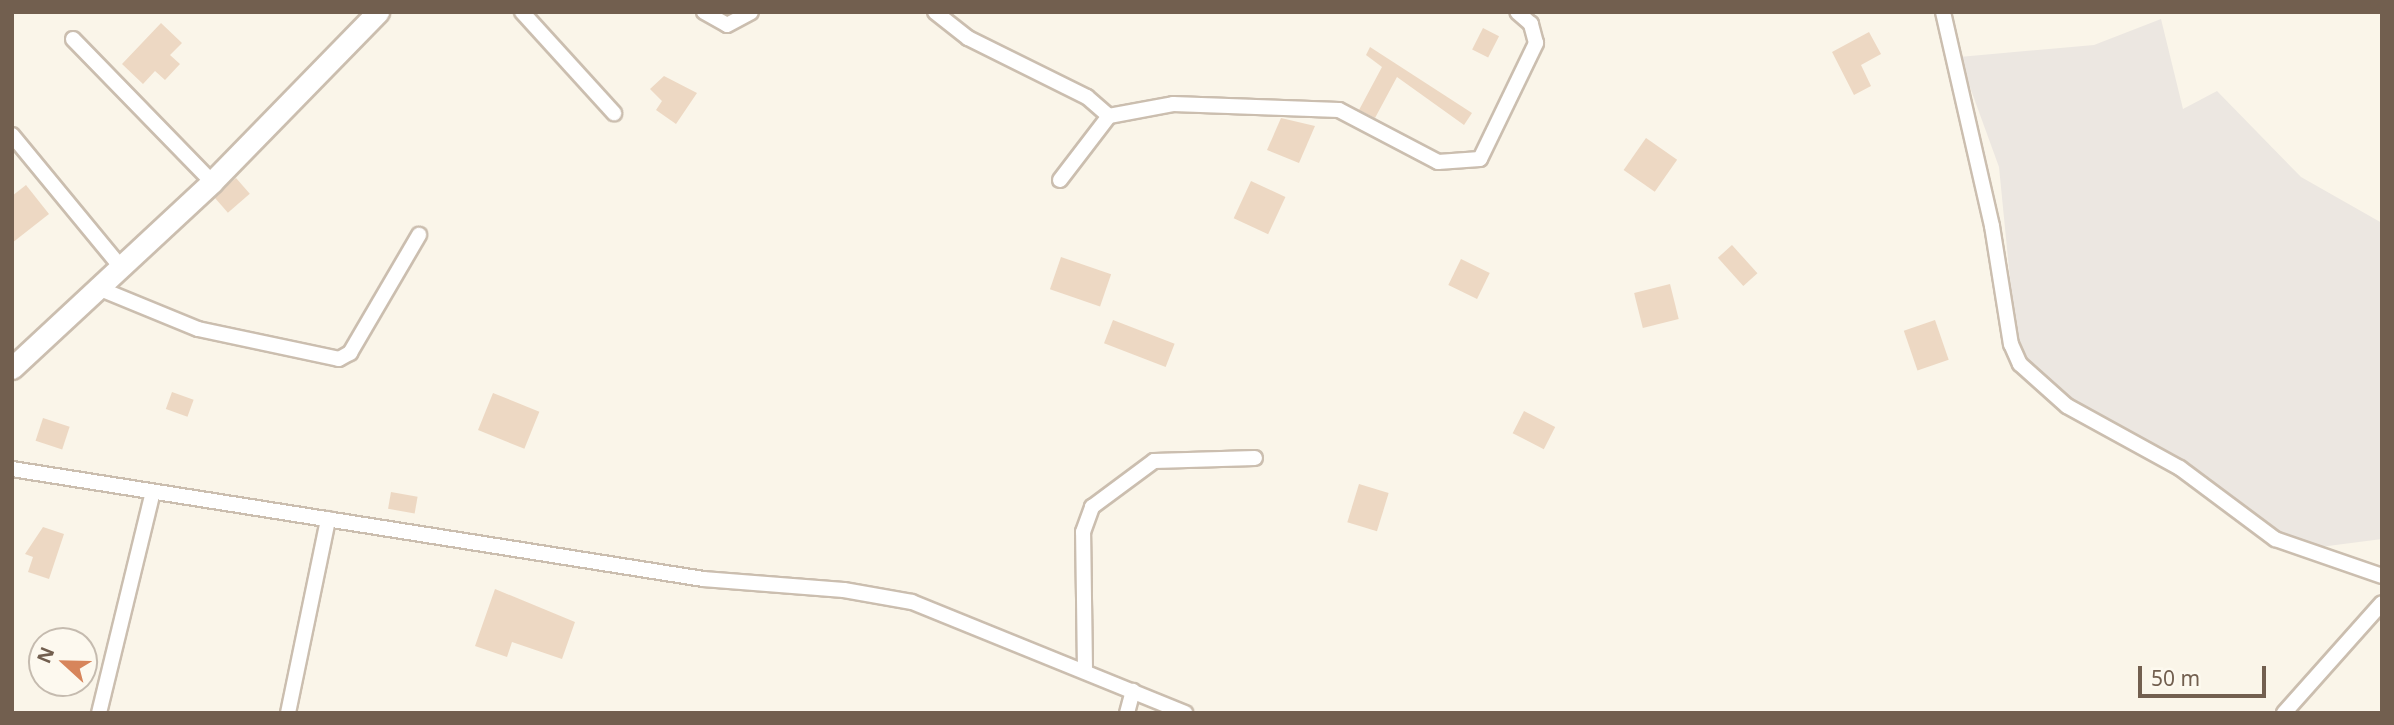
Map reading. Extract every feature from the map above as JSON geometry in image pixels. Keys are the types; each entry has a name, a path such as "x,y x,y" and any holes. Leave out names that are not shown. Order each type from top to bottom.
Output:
{"main road":[{"path":"12,368 212,182 377,12"}],"street":[{"path":"522,12 614,113"},
{"path":"704,12 727,25 751,12"},
{"path":"934,12 968,38 1087,97 1109,116"},
{"path":"1059,180 1109,116 1174,104 1339,110 1405,148 1457,165 1480,159 1531,61 1531,24 1517,12"},
{"path":"1943,12 1993,226 2011,344 2020,364 2067,406 2149,448 2275,539 2382,576"},
{"path":"73,39 212,182"},
{"path":"12,135 121,267"},
{"path":"99,288 198,329 339,359 351,353 419,235"},
{"path":"1085,670 1083,532 1092,507 1154,461 1255,458"},
{"path":"12,469 152,495 328,519 703,579 844,590 912,602 1085,670 1185,713"},
{"path":"99,713 152,495"},
{"path":"288,713 328,519"},
{"path":"2284,713 2382,603"},
{"path":"1127,713 1133,691"}],"shaded area":[{"path":"2161,19 2183,109 2217,91 2301,177 2382,223 2382,539 2297,550 2176,455 2080,411 2017,350 1999,167 1959,57 2094,45"}],"building":[{"path":"161,23 182,43 170,55 180,64 165,80 155,71 143,84 122,64"},
{"path":"1483,28 1499,36 1488,58 1472,49"},
{"path":"1869,32 1881,54 1861,65 1871,86 1854,95 1832,52"},
{"path":"1370,47 1472,113 1464,125 1397,77 1375,118 1359,110 1382,67 1366,55"},
{"path":"664,76 697,93 676,124 656,110 662,101 650,89"},
{"path":"1281,118 1315,126 1299,163 1267,150"},
{"path":"1646,138 1677,160 1655,192 1624,170"},
{"path":"236,178 250,194 228,213 214,197"},
{"path":"1251,181 1285,197 1268,234 1234,218"},
{"path":"26,185 49,214 12,243 12,196"},
{"path":"1732,245 1757,273 1743,286 1718,258"},
{"path":"1061,257 1111,274 1100,306 1050,289"},
{"path":"1461,259 1490,273 1477,299 1448,285"},
{"path":"1670,284 1679,319 1643,328 1634,293"},
{"path":"1113,320 1175,344 1166,367 1104,343"},
{"path":"1935,320 1949,360 1917,370 1904,331"},
{"path":"172,392 194,400 187,417 166,409"},
{"path":"493,393 539,412 524,449 478,430"},
{"path":"1524,411 1555,427 1544,449 1513,433"},
{"path":"43,418 70,427 62,449 36,441"},
{"path":"1359,484 1389,493 1377,531 1347,522"},
{"path":"391,492 418,497 415,513 388,509"},
{"path":"43,527 64,534 49,579 28,572 33,557 25,554"},
{"path":"495,589 575,622 562,659 512,642 507,657 475,646"}]}
